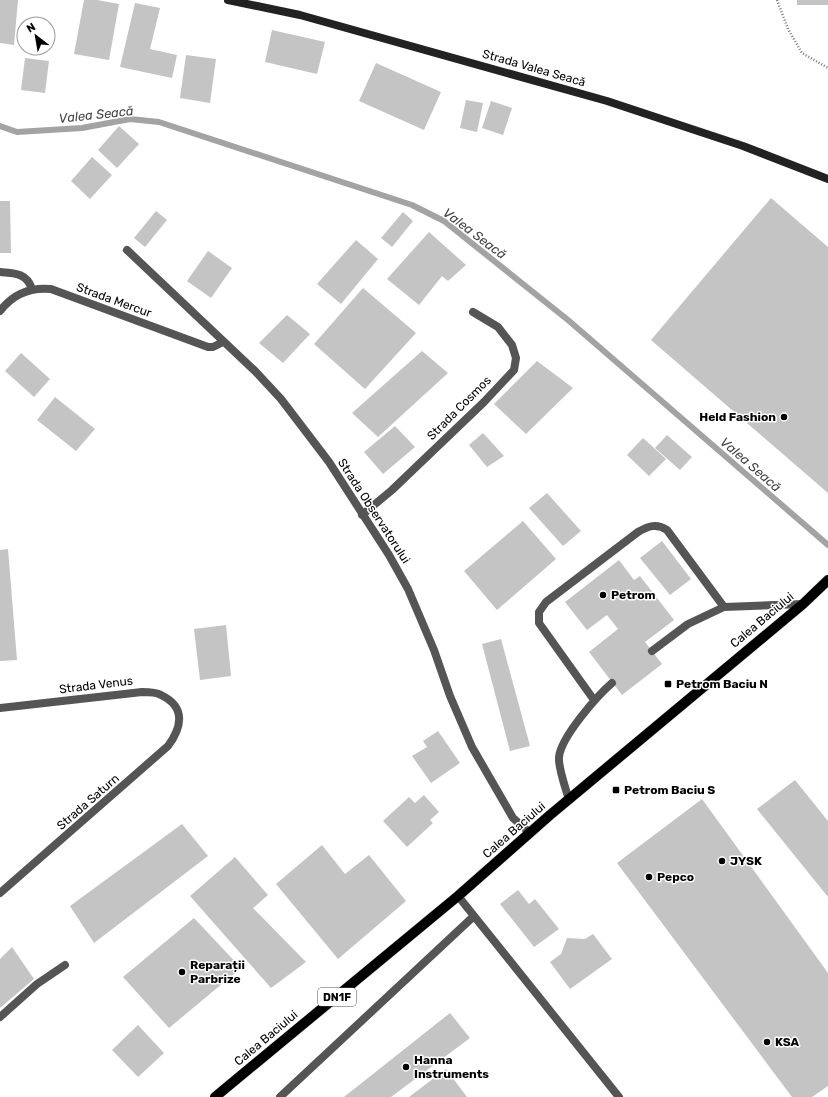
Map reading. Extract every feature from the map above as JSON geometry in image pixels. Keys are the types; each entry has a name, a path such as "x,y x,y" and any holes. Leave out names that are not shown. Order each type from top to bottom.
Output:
{"main road":[{"name":"Strada Valea Seacă","path":"228,0 300,15 607,100 743,146 828,179"},
{"name":"Calea Baciului","path":"215,1097 458,896 530,833 803,604 828,580"}],"street":[{"name":"Strada Observatorului","path":"127,250 255,372 281,399 329,462 389,555 408,589 434,650 450,696 472,747 513,818 530,833"},
{"path":"0,272 18,274 25,277 32,289"},
{"name":"Strada Mercur","path":"0,311 15,296 32,289 50,289 208,347 213,347 223,342"},
{"name":"Strada Cosmos","path":"362,515 392,490 478,408 514,370 516,358 512,345 498,327 473,312"},
{"path":"594,700 539,623 539,612 546,602 638,532 654,526 661,526 667,530 724,607"},
{"path":"652,651 688,624 724,607 803,604"},
{"path":"569,800 559,758 564,743 594,700 612,683"},
{"name":"Strada Venus","path":"0,708 142,692 160,694 170,701 177,708 180,720"},
{"name":"Strada Saturn","path":"0,893 168,746 176,736 180,720"},
{"path":"458,896 619,1097"},
{"path":"280,1097 474,916"},
{"path":"0,1017 37,984 65,965"}],"path":[{"path":"777,0 788,29 802,53 828,68"}],"building":[{"path":"0,0 18,0 14,45 0,43"},
{"path":"84,0 97,0 119,4 109,60 74,54"},
{"path":"797,0 828,0 828,5 797,5"},
{"path":"135,3 160,8 150,49 177,55 172,78 120,67"},
{"path":"272,30 325,42 317,74 265,62"},
{"path":"186,55 216,59 210,103 180,98"},
{"path":"25,58 49,61 45,93 21,90"},
{"path":"376,63 441,92 424,130 359,101"},
{"path":"466,100 483,103 477,132 460,128"},
{"path":"491,101 512,108 503,135 482,128"},
{"path":"119,126 139,144 117,168 98,150"},
{"path":"92,157 112,175 90,199 71,181"},
{"name":"Held Fashion","path":"771,198 828,247 828,493 651,340"},
{"path":"0,201 10,201 11,253 0,253"},
{"path":"156,211 167,220 145,247 134,238"},
{"path":"403,212 413,221 392,247 381,238"},
{"path":"429,232 466,265 448,281 442,276 419,305 387,279"},
{"path":"356,240 378,259 341,304 317,284"},
{"path":"208,251 232,268 211,298 187,281"},
{"path":"363,288 416,333 365,389 314,344"},
{"path":"287,315 310,334 283,363 259,343"},
{"path":"422,351 448,373 378,437 352,413"},
{"path":"21,353 50,379 34,397 5,371"},
{"path":"537,361 573,388 526,434 494,404"},
{"path":"55,397 95,429 76,451 37,420"},
{"path":"395,426 415,447 383,474 364,452"},
{"path":"483,433 504,456 487,467 469,445"},
{"path":"667,435 692,457 680,470 655,448"},
{"path":"643,438 666,459 649,476 627,455"},
{"path":"547,493 581,531 563,546 529,508"},
{"path":"523,521 556,559 497,610 464,571"},
{"path":"662,541 691,579 670,595 640,558"},
{"path":"8,549 17,660 0,661 0,550"},
{"path":"619,560 634,580 640,576 674,620 645,642 662,664 622,695 589,652 618,629 607,615 587,630 565,602"},
{"path":"226,625 231,676 200,680 194,629"},
{"path":"501,639 530,746 510,751 482,644"},
{"path":"438,731 460,763 431,783 412,756 427,747 423,741"},
{"path":"795,780 828,821 828,897 757,809"},
{"path":"424,795 439,812 430,820 433,823 407,847 383,821 409,797 415,803"},
{"path":"702,799 828,973 828,1086 812,1097 792,1097 617,863"},
{"path":"182,824 208,856 94,943 70,906"},
{"path":"322,845 345,874 369,855 406,901 338,959 276,884"},
{"path":"235,857 268,895 253,908 306,962 271,988 190,896"},
{"path":"518,890 529,904 535,899 559,929 534,947 500,904"},
{"name":"Reparații Parbrize","path":"194,918 241,968 169,1028 123,977"},
{"path":"593,934 612,959 570,989 550,962 561,954 567,938 585,939"},
{"path":"12,947 34,979 0,1008 0,959"},
{"name":"Hanna Instruments","path":"450,1013 470,1038 391,1097 344,1097"},
{"path":"138,1025 164,1053 138,1077 112,1050"},
{"name":"Hanna Instruments","path":"446,1069 467,1097 409,1097"}],"waterway":[{"name":"Valea Seacă","path":"0,126 17,132 82,128 130,119 159,122 412,205 444,221 568,320 828,545"}],"place":[{"name":"Held Fashion","path":"784,417"},
{"name":"Petrom","path":"603,595"},
{"name":"Petrom Baciu N","path":"668,684"},
{"name":"Petrom Baciu S","path":"616,790"},
{"name":"JYSK","path":"722,861"},
{"name":"Pepco","path":"649,877"},
{"name":"Reparații Parbrize","path":"182,972"},
{"name":"KSA","path":"767,1042"},
{"name":"Hanna Instruments","path":"406,1067"}]}
